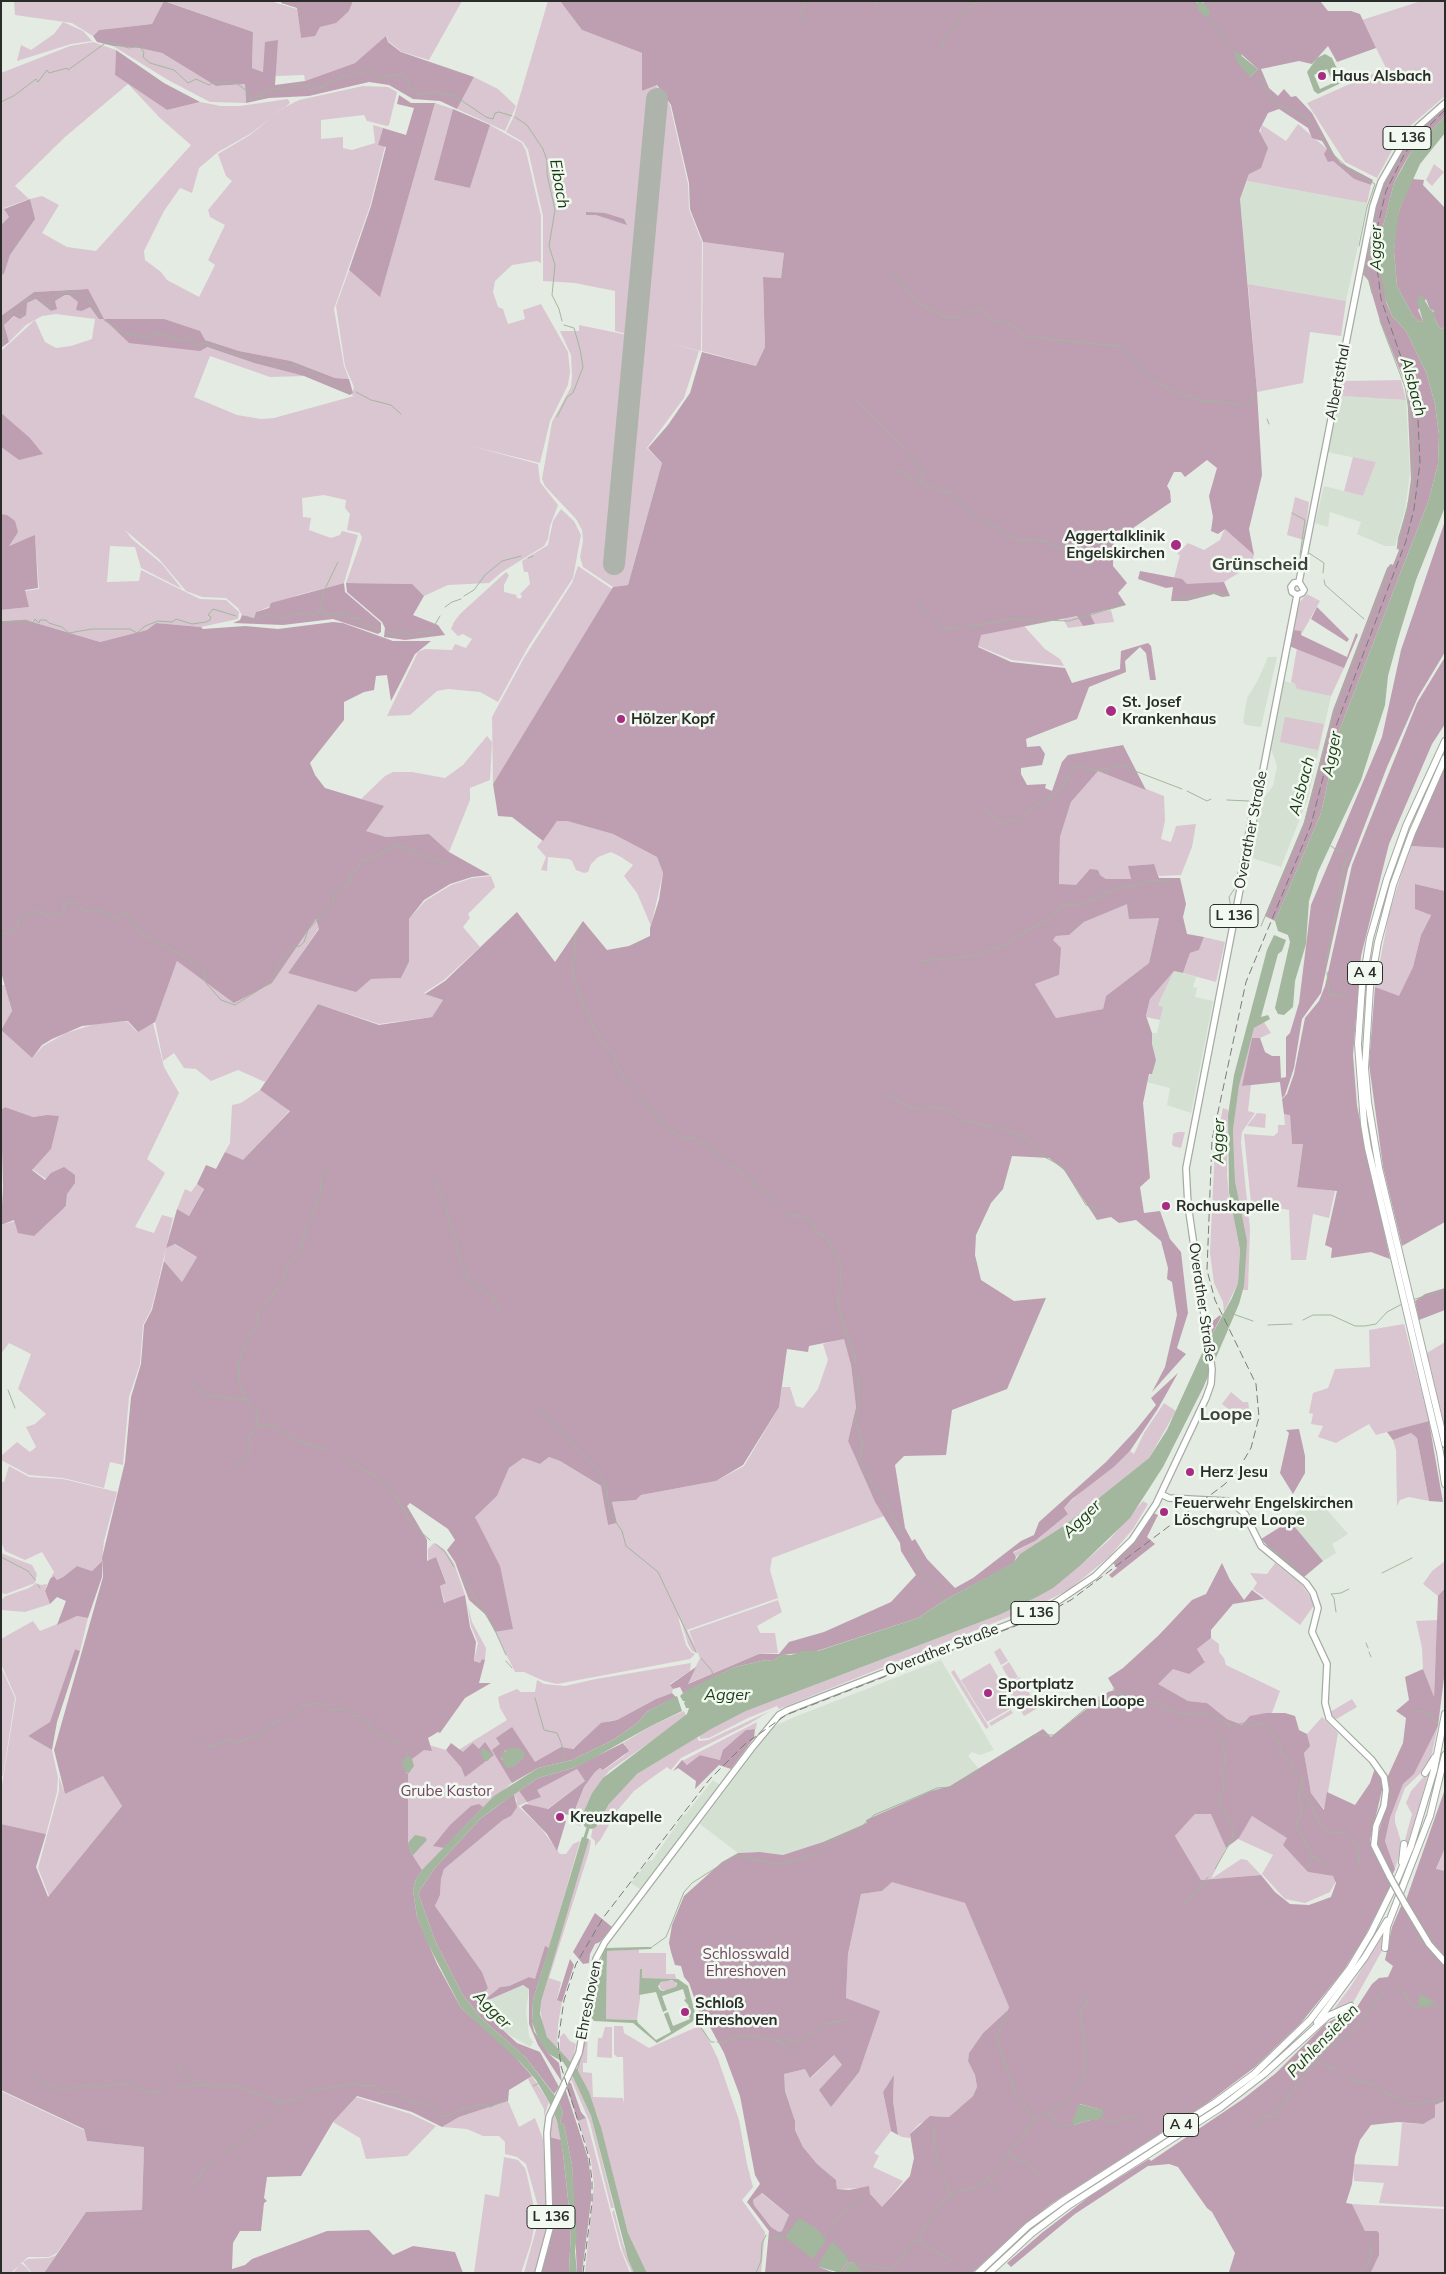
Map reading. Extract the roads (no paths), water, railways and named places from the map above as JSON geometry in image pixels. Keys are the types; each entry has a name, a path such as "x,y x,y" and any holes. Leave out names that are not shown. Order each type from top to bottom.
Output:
{"highway":[{"name":"A 4","path":"1445,741 1406,826 1387,879 1370,938 1362,986 1358,1044 1364,1124 1429,1391 1445,1444"},
{"name":"A 4","path":"1386,1216 1368,1102 1366,1043 1370,987 1378,942 1393,885 1424,801 1445,758"},
{"name":"A 4","path":"1429,1391 1445,1484"},
{"name":"A 4","path":"978,2273 1028,2226 1064,2200 1216,2102 1254,2074 1288,2044 1310,2020 1350,1968 1371,1933 1401,1869 1411,1846 1434,1770 1445,1714"},
{"path":"1425,1773 1437,1753"},
{"name":"A 4","path":"989,2273 1032,2233 1068,2206 1220,2108 1264,2074 1300,2041 1341,1993 1365,1957 1403,1889 1430,1816 1445,1755"},
{"path":"1401,1869 1404,1844"},
{"path":"1385,1948 1387,1927 1403,1889"},
{"path":"1300,2041 1328,2016 1351,2006"}],"main road":[{"name":"Albertsthal","path":"1299,582 1373,206 1381,182 1394,157 1408,138 1445,103"},
{"name":"L 136","path":"1299,582 1303,584 1304,590 1301,595 1297,595 1292,592 1291,587 1294,583 1299,582"},
{"name":"Overather Straße","path":"740,1764 774,1720 788,1710 1025,1618 1077,1590 1114,1560 1132,1540 1161,1494 1211,1384 1212,1369 1188,1205 1186,1168 1297,595"},
{"path":"1161,1494 1169,1498 1228,1501 1234,1504 1245,1514 1261,1546 1298,1576 1313,1593 1318,1608 1312,1632 1327,1664 1326,1703 1330,1718 1372,1760 1384,1776 1386,1790 1384,1806 1376,1826 1374,1846 1429,1944 1445,1962"},
{"name":"Ehreshoven","path":"538,2273 550,2228 548,2127 550,2111 570,2076 575,2063 594,1967 599,1951 740,1764"}],"water":[{"path":"1201,1 1209,9 1210,13 1206,18 1198,9 1196,3"},
{"path":"1234,50 1258,69 1250,77 1237,62"},
{"path":"1325,54 1332,58 1343,82 1318,94 1314,91 1307,72 1317,58","holes":["1327,69 1333,83 1320,89 1314,75"]},
{"path":"1445,116 1445,133 1420,164 1399,211 1394,251 1397,286 1413,316 1420,322 1423,321 1417,301 1419,296 1422,296 1430,309 1435,313 1434,317 1439,327 1442,329 1445,326 1445,507 1416,580 1388,676 1385,705 1361,780 1318,872 1309,901 1306,944 1295,981 1293,1007 1284,1015 1278,1014 1275,1008 1290,942 1288,935 1278,931 1275,921 1321,813 1339,731 1428,502 1438,464 1439,435 1435,404 1426,372 1406,331 1392,316 1386,301 1380,271 1380,251 1381,234 1394,183 1412,150"},
{"name":"Agger","path":"1274,935 1286,940 1282,951 1278,954 1261,1017 1268,1015 1270,1019 1254,1028 1239,1086 1233,1130 1235,1181 1247,1241 1244,1286 1239,1304 1203,1388 1163,1467 1130,1518 1082,1564 1053,1588 1033,1599 999,1615 746,1711 711,1729 637,1774 609,1804 596,1827 592,1829 585,1827 582,1821 584,1811 592,1793 603,1778 687,1714 689,1708 686,1708 685,1701 680,1696 685,1691 735,1667 766,1660 772,1661 785,1653 786,1655 791,1655 803,1651 818,1651 918,1618 945,1600 1013,1563 1020,1554 1065,1525 1149,1458 1167,1430 1204,1349 1232,1298 1238,1283 1240,1250 1229,1192 1228,1115 1234,1075 1267,950"},
{"path":"677,1696 682,1711 573,1768 538,1778 480,1819 435,1868 418,1893 436,1943 463,1995 481,2018 526,2058 558,2100 563,2113 560,2122 564,2125 572,2165 577,2235 575,2251 577,2273 569,2273 571,2227 563,2153 557,2121 549,2102 536,2080 521,2063 461,2008 427,1942 417,1917 413,1890 416,1879 422,1870 494,1796 538,1768 572,1760 613,1740 636,1724 648,1711"},
{"path":"482,1747 492,1754 488,1761 484,1760 481,1754"},
{"path":"509,1748 520,1748 526,1754 524,1757 513,1767 508,1768 504,1765 501,1755"},
{"path":"408,1756 412,1759 414,1766 408,1774 402,1766 403,1759"},
{"path":"415,1835 425,1837 427,1840 412,1856 408,1843"},
{"path":"582,1837 589,1839 541,2002 540,2014 547,2037 577,2069 589,2092 601,2127 628,2233 647,2273 634,2273 628,2259 591,2116 573,2077 563,2062 549,2054 539,2041 532,2022 533,2000"},
{"path":"652,1947 651,1949 607,1951 606,2019 637,2020 656,2040 671,2032 664,2014 668,2012 673,2026 690,2019 686,2008 689,2006 684,2000 686,1999 683,1989 662,1996 667,2010 663,2012 656,1992 639,1995 640,1969 642,1969 642,1978 678,1979 688,1986 696,2017 692,2022 657,2043 633,2023 594,2021 591,2017 592,2001 603,1951 606,1948","holes":["672,1980 677,1983 676,1987 663,1991 658,1986 661,1982"]},
{"path":"1420,1995 1432,2000 1434,2003 1418,2006"},
{"path":"1079,2104 1103,2110 1103,2115 1097,2120 1074,2125 1072,2122"},
{"path":"799,2218 818,2230 826,2240 813,2259 785,2237"},
{"path":"832,2242 847,2257 848,2261 840,2273 819,2267 819,2263"},
{"path":"852,2262 862,2273 843,2273 849,2263"}],"waterway":[{"path":"800,20 806,1"},
{"path":"876,1 877,6"},
{"path":"941,49 946,36 968,9 978,1"},
{"name":"Alsbach","path":"1210,20 1228,44"},
{"name":"Eibach","path":"1,102 15,95 36,79 38,82 47,70 49,73 67,68 68,70 107,42 129,48 139,46 144,52 143,57 150,63 174,70 188,83 196,79 209,85 214,82 236,83 247,91 251,100 255,96 260,97 260,93 264,93 266,89 268,91 272,88 287,90 300,83 303,87 306,85 310,90 318,86 324,88 327,82 334,81 343,75 347,77 360,72 362,74 366,68 382,79 393,74 395,76 401,74 408,80 410,89 420,94 434,92 455,96 486,117 493,119 495,113 499,112 512,116"},
{"name":"Alsbach","path":"1258,75 1275,103 1306,117 1311,124"},
{"name":"Eibach","path":"515,117 527,125 543,149 547,161 547,174 555,210 549,246 555,265 552,295 559,309 562,321"},
{"name":"Alsbach","path":"1315,129 1334,155 1349,169 1375,184 1367,207 1359,246"},
{"name":"Alsbach","path":"1369,246 1368,275 1372,293"},
{"path":"893,272 916,302 945,317 959,317"},
{"path":"1,324 13,311 21,316 24,312 21,303 29,298 32,300 36,296 41,297 48,306 51,306 50,298 63,292 78,293 91,303 101,316"},
{"path":"963,315 979,308 991,320 998,322"},
{"path":"104,320 123,333 145,337 159,333 182,341 191,337 197,345 205,343 234,354 275,364 298,366 343,389 352,391"},
{"name":"Alsbach","path":"1380,321 1405,387 1413,432 1413,483 1397,549"},
{"path":"1003,322 1017,328 1026,337 1119,346 1150,378"},
{"name":"Eibach","path":"557,417 567,397 573,393 583,367 574,328 564,325"},
{"path":"1,329 4,332 2,334"},
{"path":"1,335 4,340 1,345"},
{"path":"1154,381 1175,392 1204,401 1217,401 1243,406"},
{"path":"356,392 371,400 391,405 401,414"},
{"path":"1249,404 1252,394"},
{"path":"857,401 904,448"},
{"path":"1267,419 1269,424"},
{"path":"907,452 921,469 923,485 951,493 976,516"},
{"path":"894,466 899,471 922,484"},
{"path":"1292,513 1305,520 1300,555"},
{"path":"980,519 1022,542 1031,539 1045,541 1066,551"},
{"path":"1071,553 1089,560"},
{"path":"1309,553 1324,563 1323,573"},
{"path":"464,596 474,590 485,575 502,561 521,556"},
{"path":"528,558 533,556"},
{"path":"320,612 324,591 338,562"},
{"name":"Alsbach","path":"1261,926 1304,824 1334,711 1390,565"},
{"path":"1324,580 1325,585 1364,619"},
{"path":"1174,599 1213,593 1228,595"},
{"path":"445,607 461,599"},
{"path":"917,599 930,616"},
{"path":"966,627 1012,619 1069,621 1124,605"},
{"path":"1,622 26,620 33,623 35,619 39,623 40,620 46,620 49,623 62,627 69,633 92,629 130,629 137,633 145,626 158,621 172,622 176,619 192,624 206,622 210,620 211,617 208,615 213,609 236,616"},
{"path":"246,616 255,620 269,614 284,619 296,613 314,615 319,611 325,615 330,613 339,615 345,612 350,618 359,618 369,627 376,628"},
{"path":"386,632 394,634 402,631 408,635 426,631 430,633 440,616"},
{"path":"934,620 945,629 961,627"},
{"path":"983,809 1001,823 1018,818 1061,789 1076,765 1094,771 1126,765 1135,771 1182,789"},
{"path":"1187,791 1207,801 1211,799"},
{"path":"1227,800 1249,801 1251,803 1235,888 1229,897 1231,908"},
{"path":"333,905 334,894 350,882 350,875 359,867 361,861 368,860 396,845 448,864"},
{"path":"1326,964 1344,866 1348,855 1345,851 1338,851 1331,846"},
{"path":"1146,882 1156,880 1170,884"},
{"path":"921,961 974,956 1008,944 1018,935 1046,921 1063,905 1080,905 1114,890 1143,883"},
{"path":"1,933 4,934 19,928 18,921 24,916 38,911 49,917 54,913 59,915 65,912 63,906 75,902 84,911 89,912 95,909 117,919 122,913 126,913 142,934 189,959 204,972 206,983 221,1000 235,1005 271,982 279,963 293,947 300,946 304,942 308,930 327,909"},
{"path":"581,926 575,936 572,968 575,983 592,1024 602,1042 615,1056 617,1067 632,1089"},
{"path":"1327,972 1329,995 1347,996"},
{"path":"636,1092 664,1126 683,1138 692,1138 711,1148 724,1159"},
{"path":"885,1093 913,1109 925,1107"},
{"path":"929,1107 939,1107 955,1113 964,1121 994,1127"},
{"path":"999,1128 1026,1138 1041,1155 1063,1167 1086,1205 1101,1210"},
{"path":"729,1165 746,1175 753,1181 754,1185 772,1198 776,1204"},
{"path":"310,1218 321,1194 320,1178 329,1168"},
{"path":"434,1179 444,1204"},
{"path":"446,1208 461,1261"},
{"path":"785,1210 794,1216 804,1216 810,1220 817,1233 826,1237 840,1263 841,1288 837,1298 844,1328 855,1355 855,1364"},
{"path":"308,1223 299,1253 289,1264 284,1278 258,1313 258,1324 252,1330 238,1364 240,1386 250,1406 257,1411 258,1418 256,1423 273,1426 295,1439 326,1450"},
{"path":"463,1266 469,1281 494,1298 500,1314"},
{"path":"1412,1300 1445,1290"},
{"path":"1303,1320 1313,1315 1331,1315 1355,1326 1365,1326 1376,1324 1387,1312 1402,1304"},
{"path":"1233,1314 1253,1321"},
{"path":"1268,1325 1292,1324"},
{"path":"858,1371 859,1403 858,1415 855,1420 862,1441 860,1461 874,1487 881,1493 903,1537"},
{"path":"191,1384 208,1395 247,1400"},
{"path":"8,1390 15,1408"},
{"path":"542,1407 544,1412 577,1449"},
{"path":"237,1466 248,1453 250,1444 248,1437 259,1426"},
{"path":"579,1451 601,1474 607,1490 609,1512 622,1531 626,1546 658,1572 696,1652"},
{"path":"343,1458 375,1476 395,1495 413,1525 430,1540"},
{"path":"436,1544 445,1552 454,1567"},
{"path":"1267,1546 1297,1567"},
{"path":"909,1551 918,1563 919,1571 930,1583"},
{"path":"1,1557 28,1571 35,1580"},
{"path":"1382,1573 1412,1558"},
{"path":"461,1575 494,1628 506,1655"},
{"path":"935,1586 945,1600"},
{"path":"1336,1612 1334,1598 1331,1594 1341,1593 1349,1589"},
{"path":"1366,1643 1368,1648"},
{"path":"1369,1652 1371,1657"},
{"path":"701,1658 712,1671 713,1678"},
{"path":"506,1661 512,1668"},
{"path":"1113,1689 1141,1703 1152,1702 1183,1715 1208,1713 1232,1726 1243,1723 1255,1726 1265,1723 1279,1742 1281,1752 1290,1761 1293,1770 1301,1776 1303,1792 1311,1804 1320,1825 1329,1832 1345,1833 1348,1837"},
{"path":"989,1763 1034,1735 1054,1735 1104,1693"},
{"path":"535,1698 544,1730 557,1733 561,1742"},
{"path":"289,1716 304,1706 319,1703 333,1710 345,1708 353,1716 358,1716 367,1722 370,1728 378,1735 384,1734 388,1740 401,1744"},
{"path":"1415,1711 1430,1713 1436,1723"},
{"path":"201,1740 209,1747 223,1743 225,1739 238,1743 248,1738 259,1737 273,1724 282,1719"},
{"path":"1214,1729 1220,1736 1225,1753 1225,1762 1222,1768 1224,1791 1220,1795 1219,1801 1233,1830 1232,1839 1215,1869"},
{"path":"561,1743 565,1754 562,1759 565,1762"},
{"path":"405,1748 408,1757"},
{"path":"652,1947 666,1937 684,1892 692,1883 736,1855 776,1864 791,1862 814,1854 829,1841 861,1827 874,1815 937,1788 954,1787 979,1770"},
{"path":"1302,1784 1298,1791 1302,1811 1296,1825 1313,1856 1309,1867"},
{"path":"584,1841 589,1825"},
{"path":"1352,1839 1358,1847 1360,1867"},
{"path":"1313,1856 1327,1865"},
{"path":"1184,1905 1186,1900 1199,1891 1208,1877"},
{"name":"Puhlensiefen","path":"1398,1989 1407,1995 1407,1999 1414,2007 1424,2008 1437,2005 1445,2011"},
{"name":"Puhlensiefen","path":"1254,2125 1259,2124 1263,2118 1275,2114 1278,2108 1284,2105 1290,2093 1327,2049 1353,2031 1385,1990"},
{"path":"1073,2091 1082,2080 1085,2072 1084,2038 1080,2020 1081,2012 1088,1996"},
{"path":"1076,2007 1081,2012"},
{"path":"1006,2015 996,2038 1016,2093"},
{"path":"717,2042 724,2042 732,2037 756,2036 777,2041 786,2039 797,2043 825,2024 850,2019"},
{"path":"699,2025 711,2042 714,2042"},
{"path":"577,2071 587,2036"},
{"path":"777,2041 791,2050"},
{"path":"179,2062 180,2071 203,2085"},
{"path":"1318,2062 1338,2070"},
{"path":"1347,2076 1356,2081 1374,2084 1379,2090 1410,2104 1436,2101 1444,2097"},
{"path":"34,2078 50,2087 54,2085 61,2090 64,2087 68,2090 84,2085 93,2087 126,2083 153,2093 163,2091"},
{"path":"178,2087 211,2084 216,2087 234,2085 283,2103 286,2100 294,2101 309,2091 356,2083 362,2086 375,2086 379,2092 395,2092 412,2102 433,2107 440,2116 455,2113 460,2108 465,2109 481,2104 490,2107 508,2099"},
{"path":"533,2086 539,2083"},
{"path":"1049,2113 1066,2102 1071,2095"},
{"path":"1019,2098 1034,2119"},
{"path":"275,2113 280,2102"},
{"name":"Puhlensiefen","path":"875,2266 890,2269 899,2262 912,2243 921,2235 923,2229 938,2209 939,2204 960,2190 975,2188 1002,2165 1015,2144 1027,2133 1026,2129 1034,2119 1048,2114 1055,2123 1061,2126"},
{"name":"Puhlensiefen","path":"1100,2118 1113,2123 1131,2116 1139,2118"},
{"path":"222,2156 270,2118"},
{"path":"930,2123 934,2128 934,2147 941,2172"},
{"name":"Puhlensiefen","path":"1066,2126 1073,2125"},
{"path":"1009,2157 1023,2161 1042,2176"},
{"path":"192,2184 198,2180 203,2169 216,2162"},
{"path":"943,2177 951,2195"},
{"path":"988,2178 996,2190"},
{"path":"829,2230 839,2217 865,2195"},
{"name":"Puhlensiefen","path":"778,2238 779,2232"},
{"name":"Puhlensiefen","path":"756,2273 761,2261 762,2243 766,2235"},
{"name":"Puhlensiefen","path":"769,2236 779,2239 787,2238"},
{"name":"Puhlensiefen","path":"833,2239 857,2264 871,2267"},
{"path":"917,2240 952,2261"},
{"path":"1360,2273 1367,2267 1371,2256 1371,2244"}],"railway":[{"path":"583,2273 592,2203 592,2180 589,2157 561,2066 558,2042 564,2000 576,1964 603,1918 709,1780 745,1744 786,1715 1041,1616 1071,1600 1225,1484 1238,1470 1251,1448 1259,1417 1256,1384 1215,1300 1207,1270 1212,1140 1246,982 1311,825 1336,726 1406,541 1414,509 1420,463 1418,420 1411,386 1381,299 1376,259 1377,229 1386,191 1404,155 1414,141 1445,110"}],"place":[{"name":"Haus Alsbach","path":"1322,76"},
{"name":"Aggertalklinik Engelskirchen","path":"1176,545"},
{"name":"St. Josef Krankenhaus","path":"1111,711"},
{"name":"Hölzer Kopf","path":"621,719"},
{"name":"Rochuskapelle","path":"1166,1206"},
{"name":"Herz Jesu","path":"1190,1472"},
{"name":"Feuerwehr Engelskirchen Löschgrupe Loope","path":"1164,1512"},
{"name":"Sportplatz Engelskirchen Loope","path":"988,1693"},
{"name":"Kreuzkapelle","path":"560,1817"},
{"name":"Schloß Ehreshoven","path":"685,2012"}],"district":[{"name":"Grünscheid","path":"1260,565"},
{"name":"Loope","path":"1226,1415"}],"park label":[{"name":"Grube Kastor","path":"446,1791"},
{"name":"Schlosswald Ehreshoven","path":"746,1962"}]}
